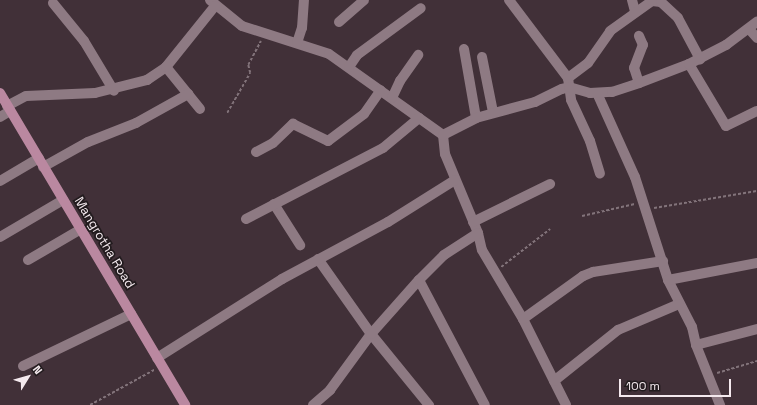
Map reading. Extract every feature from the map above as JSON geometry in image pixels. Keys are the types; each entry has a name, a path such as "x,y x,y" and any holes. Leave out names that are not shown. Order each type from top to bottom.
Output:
{"main road":[{"name":"Mangrotha Road","path":"0,94 159,361 182,404"}],"street":[{"path":"298,43 302,28 304,0"},
{"path":"339,22 364,0"},
{"path":"632,0 635,11"},
{"path":"443,135 476,118 493,112 536,102 568,82 588,63 610,31 635,11 652,1 661,2 678,18 700,59"},
{"path":"513,2 568,82 600,174"},
{"path":"53,3 84,41 114,91"},
{"path":"0,117 9,108 26,96 114,91 147,80 166,67 212,3 242,26 264,35 314,47 349,67 443,135 445,154 478,233 482,250 523,319 566,405"},
{"path":"349,67 357,55 421,8"},
{"path":"568,82 597,93 612,92 700,59 726,45 753,25 757,38"},
{"path":"639,36 642,45 634,68 639,83"},
{"path":"464,49 476,118"},
{"path":"392,98 400,81 418,55"},
{"path":"482,57 493,112"},
{"path":"689,64 726,126 757,111"},
{"path":"166,67 200,110"},
{"path":"256,152 272,143 293,124 328,141 364,114 381,90"},
{"path":"597,93 630,163 668,280 692,327 696,345 720,405"},
{"path":"0,182 88,142 136,123 188,94"},
{"path":"246,219 383,148 419,118"},
{"path":"159,361 282,279 388,222 455,180"},
{"path":"473,222 550,184"},
{"path":"0,237 64,200"},
{"path":"274,204 300,245"},
{"path":"28,260 81,229"},
{"path":"313,405 330,390 372,334 419,280 444,255 478,233"},
{"path":"318,259 372,334 429,405"},
{"path":"523,319 584,276 593,272 663,261"},
{"path":"668,280 757,263"},
{"path":"419,280 485,405"},
{"path":"554,381 618,330 679,304"},
{"path":"23,366 131,314"},
{"path":"696,345 757,329"}],"path":[{"path":"226,113 250,73 248,65 264,35"},
{"path":"582,216 757,191"},
{"path":"494,272 550,229"},
{"path":"90,405 159,361"},
{"path":"709,375 757,361"}]}
